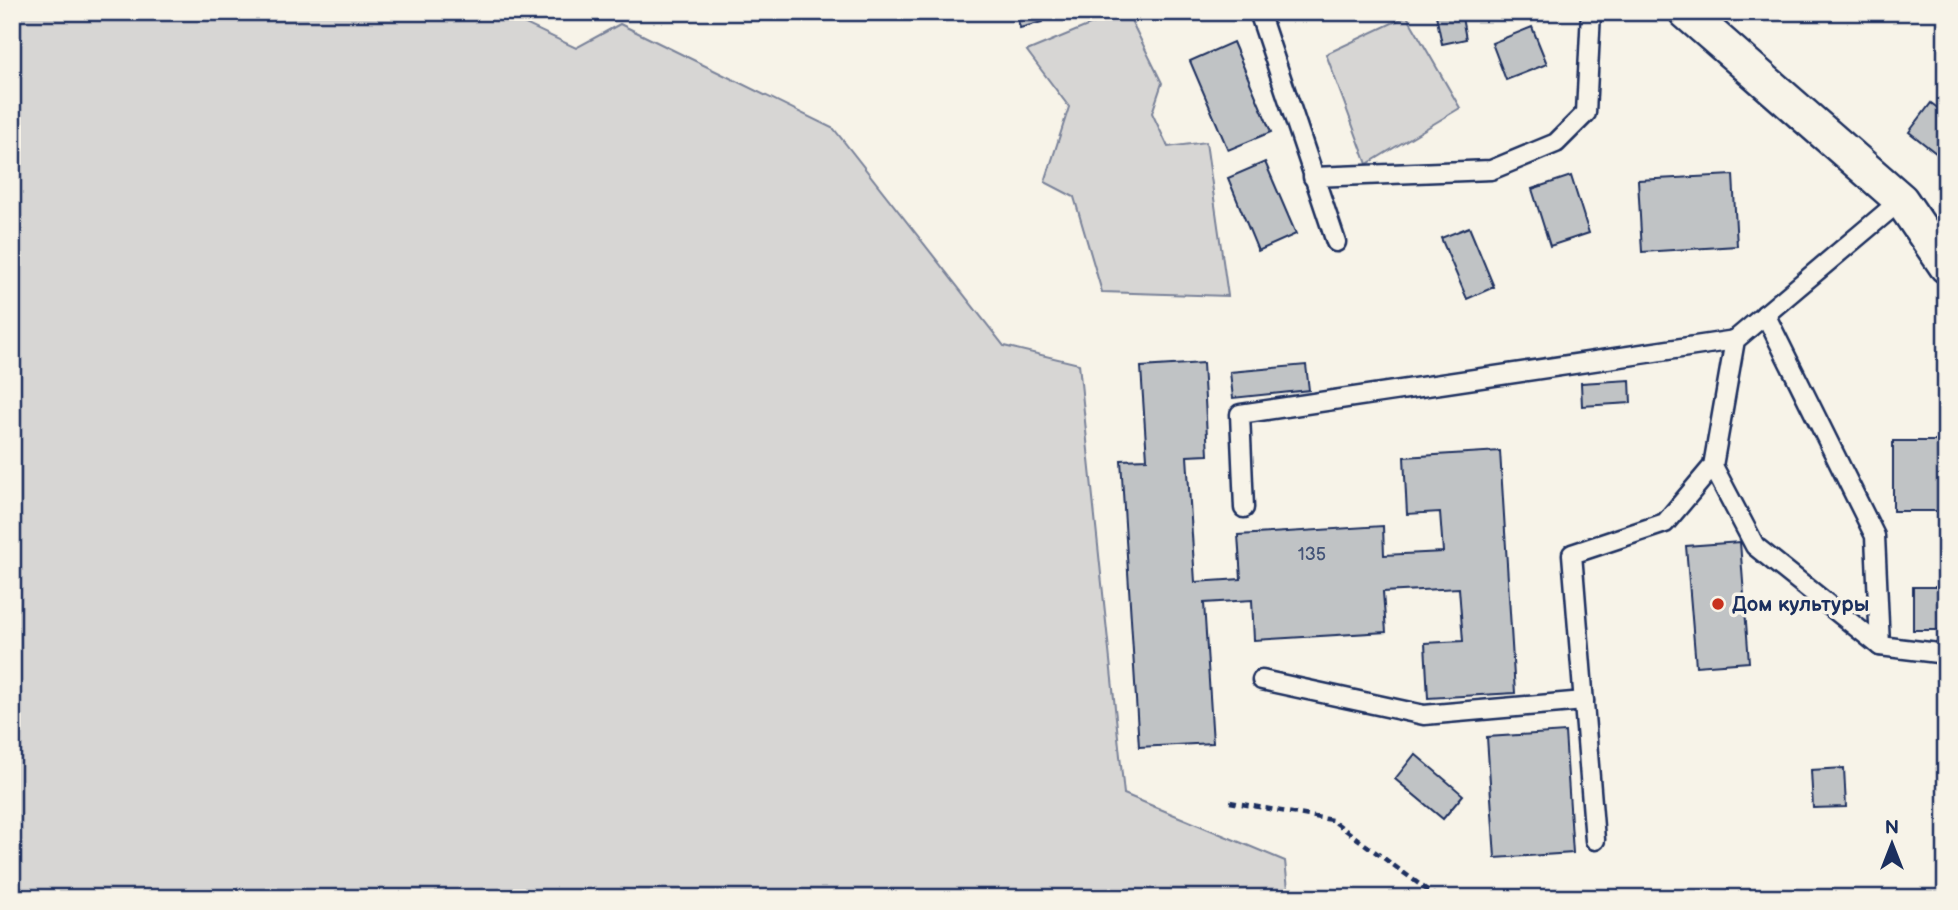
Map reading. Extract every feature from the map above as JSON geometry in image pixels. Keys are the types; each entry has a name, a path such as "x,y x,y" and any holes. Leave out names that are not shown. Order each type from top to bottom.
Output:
{"street":[{"path":"1686,12 1901,200 1946,266"}],"lane":[{"path":"1259,12 1336,242"},
{"path":"1313,177 1491,170 1556,143 1586,113 1591,12"},
{"path":"1244,508 1240,414 1735,340 1901,200"},
{"path":"1765,314 1875,536 1880,646"},
{"path":"1595,840 1572,554 1665,523 1713,466 1735,340"},
{"path":"1713,466 1755,545 1880,646 1946,654"},
{"path":"1262,680 1424,715 1584,701"}],"path":[{"path":"1230,802 1332,820 1438,898"}],"shaded area":[{"path":"12,12 500,12 576,48 620,24 834,129 1004,346 1079,364 1124,794 1285,861 1289,898 12,898"},
{"path":"1121,12 1127,12 1162,83 1152,113 1168,147 1206,142 1228,296 1102,292 1074,197 1045,182 1069,107 1027,51"},
{"path":"1407,16 1460,108 1367,164 1326,54"}],"building":[{"path":"1016,12 1040,12 1042,22 1020,28"},
{"path":"1461,12 1466,39 1442,44 1436,15"},
{"path":"1532,27 1547,64 1506,80 1492,43"},
{"path":"1233,42 1271,132 1228,150 1190,61"},
{"path":"1931,103 1946,114 1946,150 1941,157 1909,132"},
{"path":"1265,162 1296,234 1258,251 1228,178"},
{"path":"1733,175 1737,246 1642,252 1638,180"},
{"path":"1571,176 1589,233 1550,246 1532,189"},
{"path":"1469,227 1494,287 1467,299 1441,238"},
{"path":"1203,363 1208,455 1187,456 1195,582 1241,579 1238,535 1383,526 1384,555 1443,552 1440,512 1407,514 1404,457 1500,451 1515,693 1428,698 1425,643 1463,641 1459,588 1383,592 1386,632 1254,640 1252,600 1204,603 1213,743 1139,747 1121,460 1147,459 1141,367"},
{"path":"1306,365 1309,390 1233,398 1230,372"},
{"path":"1630,380 1631,403 1582,406 1581,383"},
{"path":"1893,441 1946,441 1946,511 1893,511"},
{"name":"Дом культуры","path":"1740,542 1749,662 1696,666 1686,546"},
{"path":"1913,587 1946,587 1946,630 1913,630"},
{"path":"1565,732 1573,853 1495,858 1487,737"},
{"path":"1415,754 1463,795 1443,819 1395,779"},
{"path":"1844,768 1846,807 1813,808 1811,770"}],"place":[{"name":"Дом культуры","path":"1718,604"}]}
